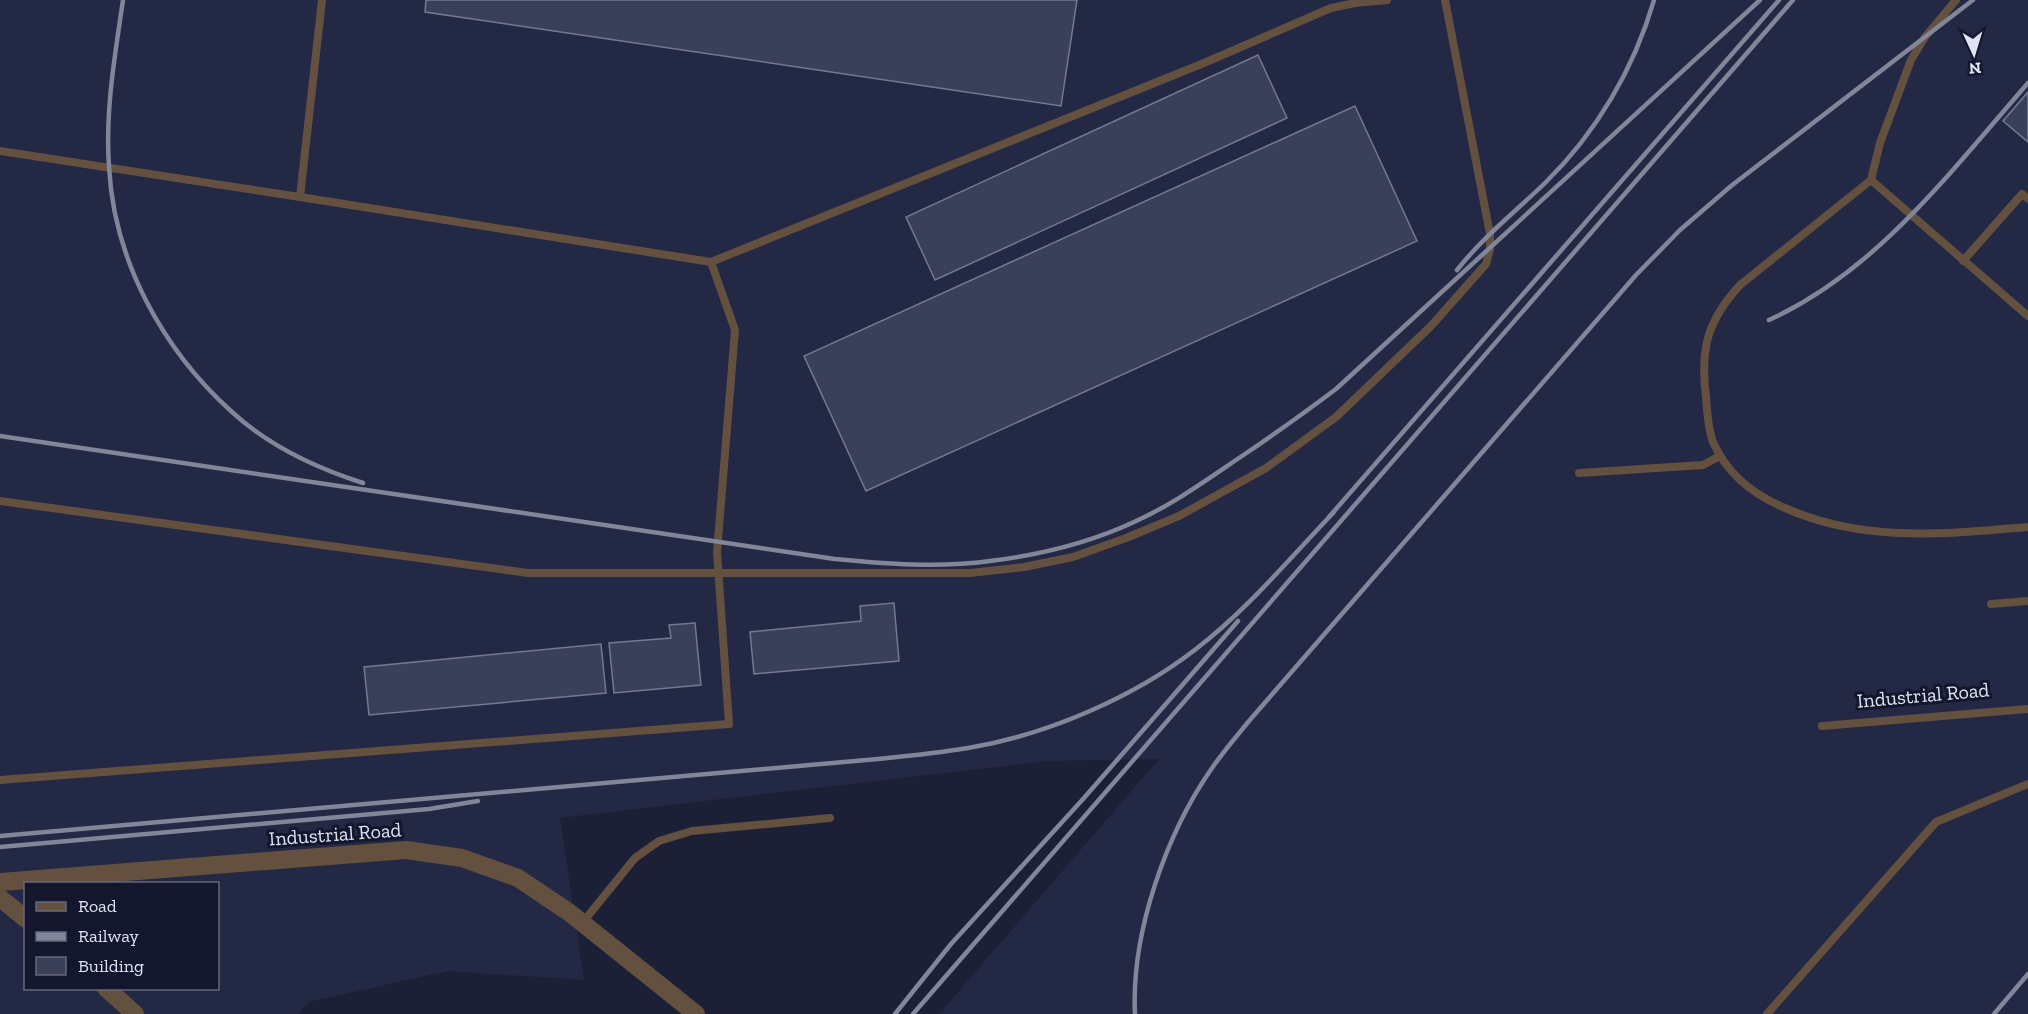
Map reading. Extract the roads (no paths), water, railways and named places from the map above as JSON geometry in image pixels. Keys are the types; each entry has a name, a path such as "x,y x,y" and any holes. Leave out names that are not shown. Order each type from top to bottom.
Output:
{"street":[{"name":"Industrial Road","path":"0,882 406,850 462,858 518,878 582,923 696,1014"},
{"path":"0,898 24,918"},
{"path":"108,990 135,1014"}],"lane":[{"path":"300,196 322,0"},
{"path":"0,151 300,196 711,262 1204,63 1331,8 1388,0"},
{"path":"0,501 528,573 970,573 1024,567 1073,556 1126,538 1179,516 1266,468 1336,417 1431,326 1482,270 1488,258 1490,234 1445,0"},
{"path":"1956,0 1925,37 1911,60 1880,143 1871,180 1740,285 1724,302 1712,322 1706,344 1704,381 1708,421 1712,439 1720,456 1745,484 1767,500 1810,520 1858,530 1903,534 1954,533 2028,527"},
{"path":"1871,180 2028,316"},
{"path":"1963,261 2022,194 2028,199"},
{"path":"0,780 729,724 717,572 717,541 735,330 711,262"},
{"path":"1579,473 1702,465 1720,456"},
{"path":"1991,604 2028,601"},
{"name":"Industrial Road","path":"1822,726 2028,709"},
{"path":"1767,1014 1936,822 2028,784"},
{"path":"582,923 635,858 659,841 693,831 830,818"}],"railway":[{"path":"123,0 108,125 109,167 113,202 121,236 146,302 184,361 207,388 246,424 294,455 363,483"},
{"path":"1457,270 1488,236 1564,164 1581,143 1611,99 1624,75 1636,51 1654,0"},
{"path":"0,436 835,559 932,565 971,563 1045,552 1099,536 1162,508 1251,450 1336,389 1760,0"},
{"path":"1329,517 1779,0"},
{"path":"913,1014 1793,0"},
{"path":"1135,1014 1135,983 1145,918 1166,853 1195,794 1216,762 1249,721 1636,275 1680,230 1731,186 1973,0"},
{"path":"1769,320 1808,299 1844,275 1878,247 1941,184 2028,83"},
{"path":"0,836 878,759 998,742 1028,734 1088,712 1171,667 1233,618 1334,512"},
{"path":"895,1014 951,944 1084,798 1238,621"},
{"path":"0,847 429,809 478,801"},
{"path":"1994,1014 2028,974"}]}
